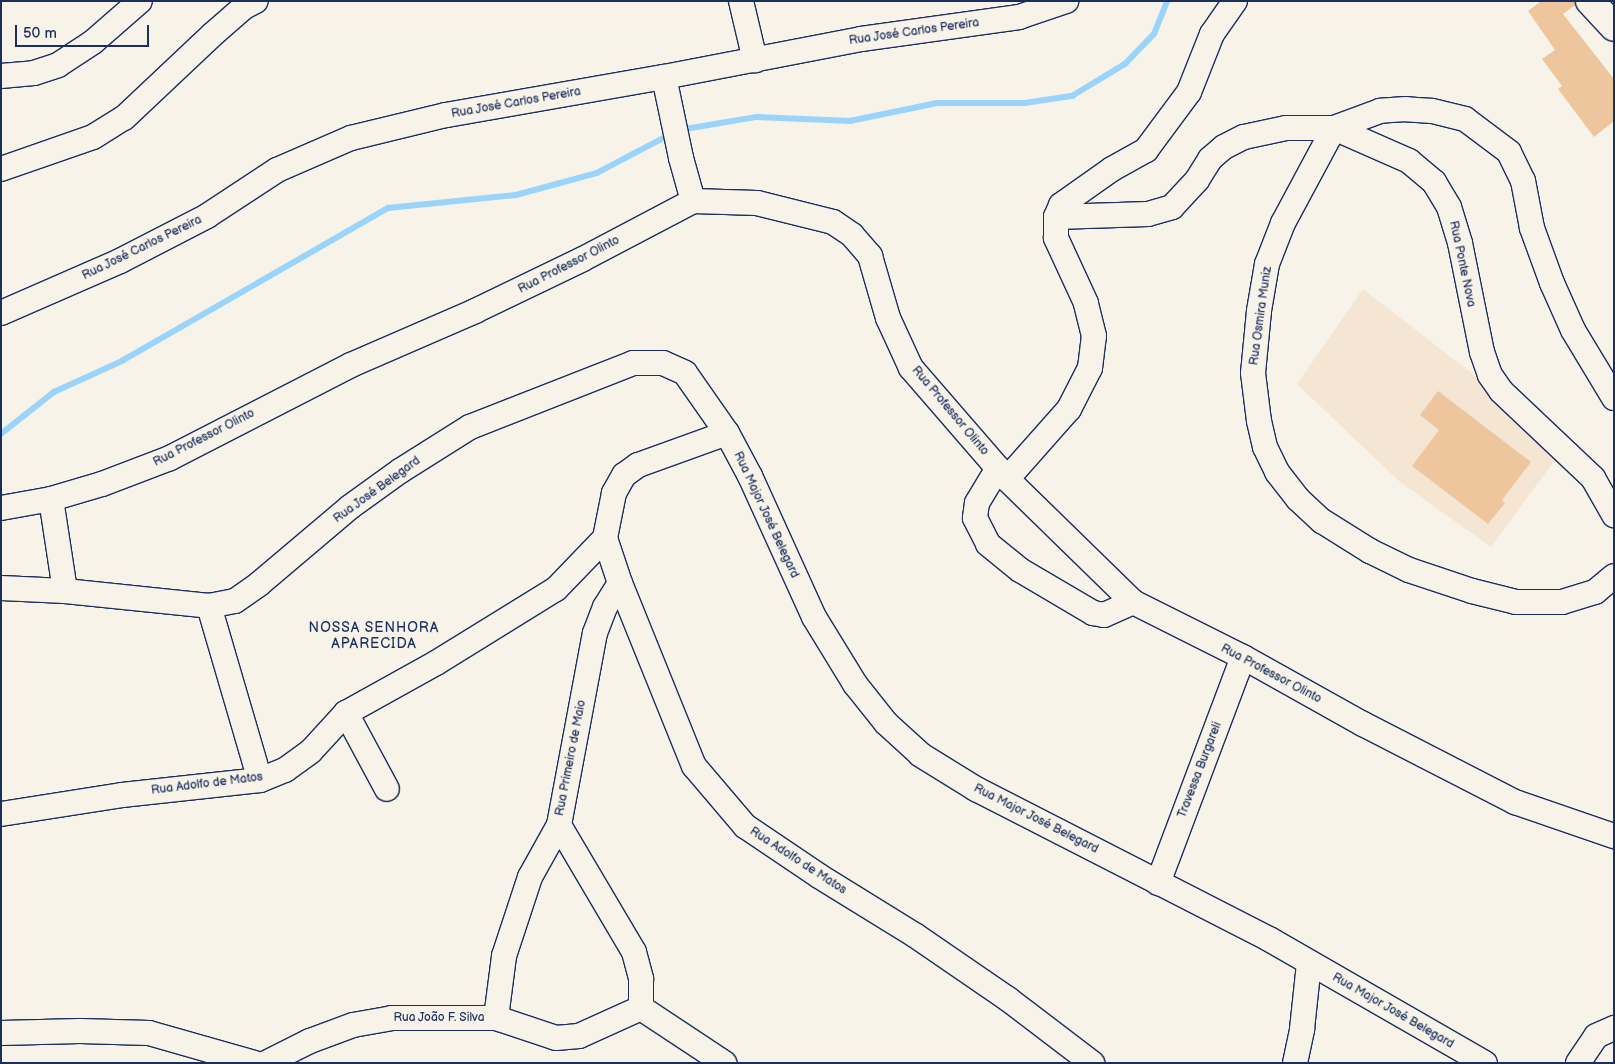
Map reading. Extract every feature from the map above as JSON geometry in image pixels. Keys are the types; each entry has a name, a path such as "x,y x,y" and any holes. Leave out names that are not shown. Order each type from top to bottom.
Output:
{"main road":[{"path":"1590,1 1614,27"}],"street":[{"path":"1,76 34,73 58,65 93,42 140,1"},
{"path":"1,169 93,137 124,118 212,35 244,7 256,1"},
{"path":"741,1 754,60"},
{"name":"Rua José Carlos Pereira","path":"1,313 120,261 207,216 278,170 351,138 446,115 664,77 861,39 1018,16 1043,11 1066,1"},
{"path":"1133,602 1104,615 1092,613 1020,570 988,544 975,518 977,503 1003,474 1069,409 1090,368 1094,336 1086,303 1056,238 1056,217 1061,205 1078,191 1146,150 1189,92 1212,34 1234,1"},
{"path":"664,77 681,158 693,201"},
{"path":"1334,128 1380,111 1406,109 1432,111 1465,119 1489,134 1509,152 1523,181 1532,228 1572,330 1614,398"},
{"name":"Rua Ponte Nova","path":"1056,217 1148,214 1172,207 1197,180 1210,159 1224,147 1244,137 1286,128 1334,128 1408,161 1434,182 1449,207 1460,243 1482,352 1490,375 1501,391 1593,478 1614,515"},
{"name":"Rua Osmira Muniz","path":"1334,128 1283,223 1267,264 1259,311 1253,373 1259,421 1265,447 1277,472 1298,499 1322,521 1370,552 1408,570 1472,591 1516,602 1562,602 1595,592 1614,576"},
{"name":"Rua Professor Olinto","path":"1,508 51,499 102,484 170,458 350,365 475,311 581,260 693,201 757,203 833,222 852,235 870,256 888,318 911,368 1003,474 1133,602 1242,657 1363,724 1507,798 1614,836"},
{"name":"Rua José Belegard","path":"1,588 65,591 209,606 234,602 259,584 350,507 470,427 632,363 663,363 685,373 726,433"},
{"name":"Rua Adolfo de Matos","path":"726,433 638,465 624,475 614,492 605,538 620,583 694,766 745,826 819,876 916,936 1008,999 1092,1063"},
{"name":"Rua Major José Belegard","path":"726,433 750,476 814,617 855,684 886,722 921,755 976,789 1035,817 1158,884 1223,914 1469,1059"},
{"path":"51,499 65,591"},
{"name":"Rua Adolfo de Matos","path":"1,814 122,795 260,780 285,770 311,751 346,713 436,663 556,589 605,538"},
{"name":"Rua Primeiro de Maio","path":"496,1018 504,956 530,877 559,825 595,633 605,607 620,583"},
{"path":"209,606 260,780"},
{"name":"Travessa Burgareli","path":"1158,884 1242,657"},
{"path":"346,713 387,789"},
{"path":"559,825 634,952 641,979 641,1008 724,1063"},
{"path":"1295,1063 1302,1029 1309,963"},
{"name":"Rua João F. Silva","path":"266,1063 318,1038 354,1025 391,1018 496,1018 556,1038 579,1036 641,1008"},
{"path":"1578,1063 1596,1036 1614,1028"},
{"path":"1,1032 80,1031 149,1033 254,1063"}],"shaded area":[{"path":"1363,289 1501,396 1563,449 1491,547 1399,481 1297,384"}],"building":[{"path":"1541,1 1575,1 1575,5 1563,14 1614,79 1614,121 1594,137 1558,89 1562,86 1542,59 1555,50 1528,11"},
{"path":"1438,391 1531,462 1502,500 1505,503 1488,524 1412,466 1439,430 1420,415"}],"waterway":[{"path":"679,130 757,117 850,121 938,103 1025,103 1072,96 1125,64 1154,34 1167,1"},
{"path":"1,434 54,392 122,361 388,208 516,195 597,173 671,134"}],"district":[{"name":"NOSSA SENHORA APARECIDA","path":"374,636"}]}
